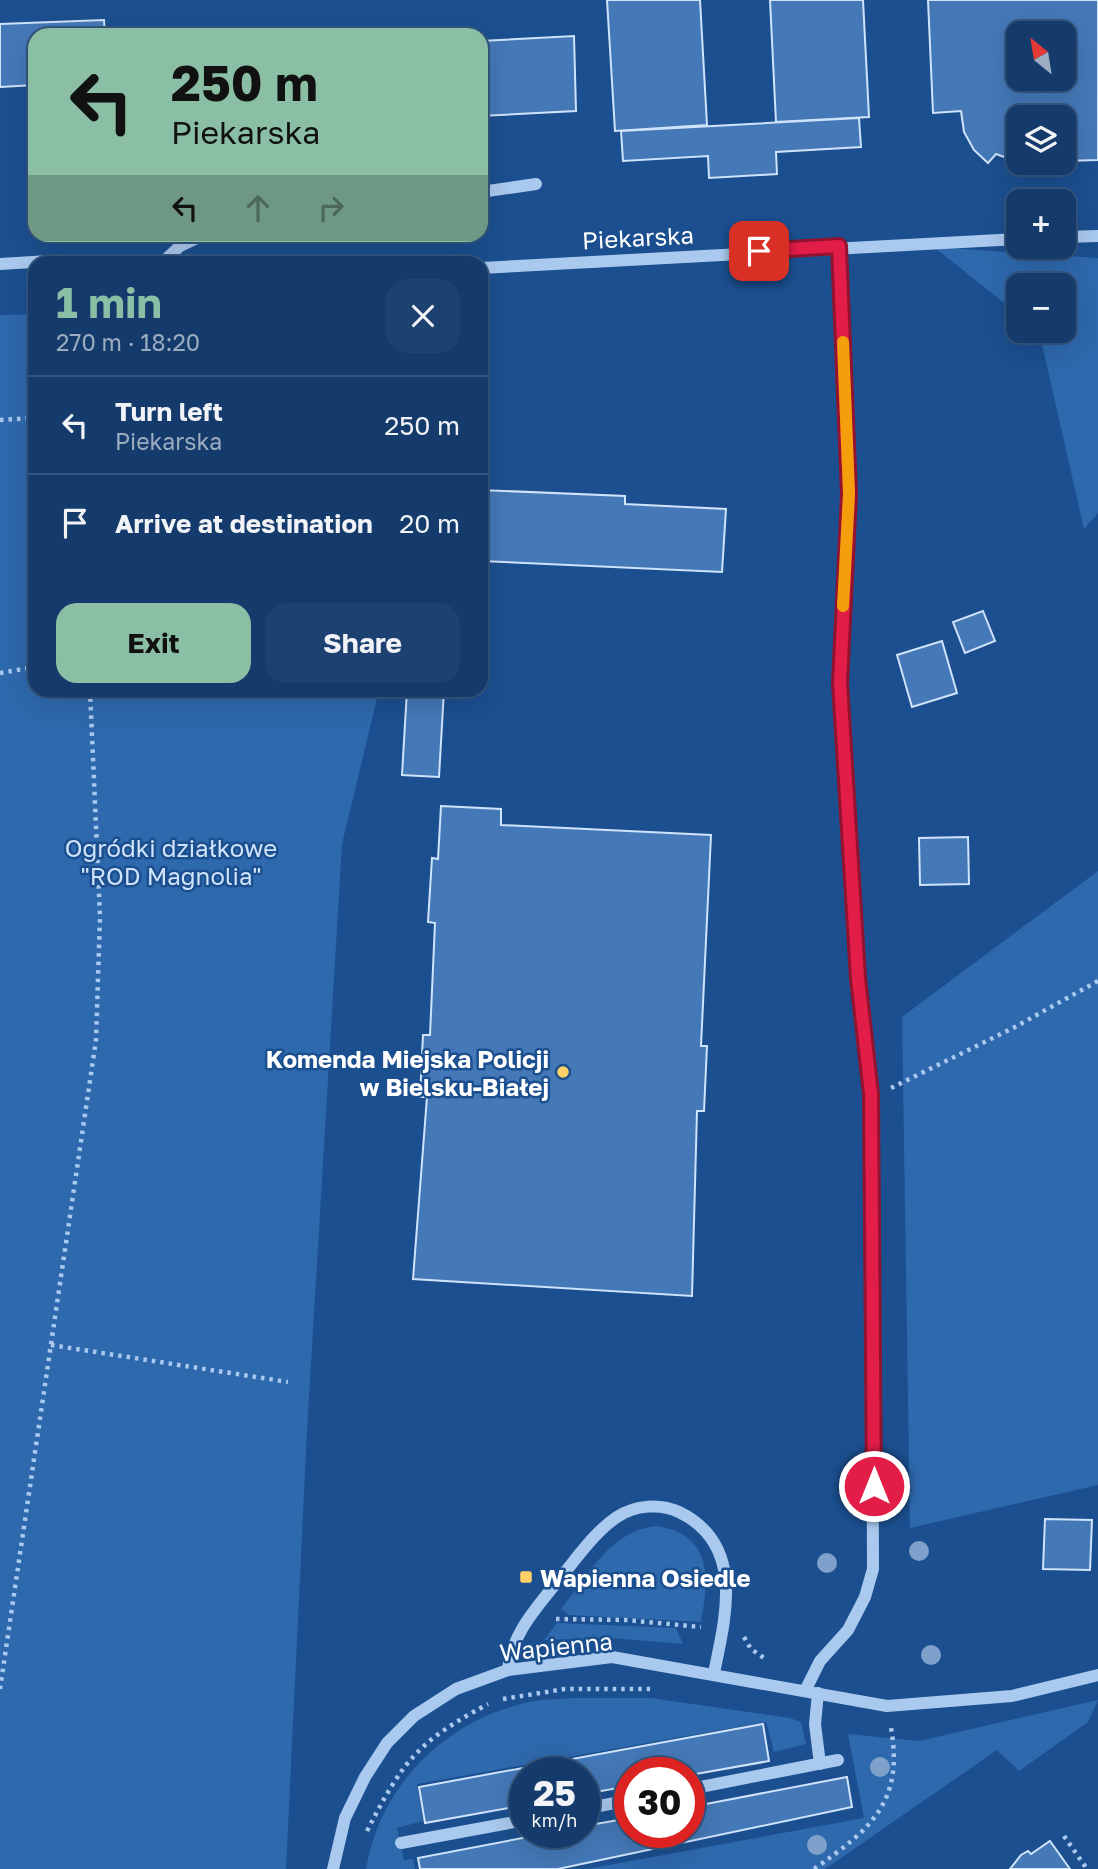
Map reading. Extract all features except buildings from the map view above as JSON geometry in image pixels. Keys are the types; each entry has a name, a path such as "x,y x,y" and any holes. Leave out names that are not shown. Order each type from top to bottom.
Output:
{"street":[{"path":"488,191 536,184"},
{"path":"1076,237 1098,236"},
{"name":"Piekarska","path":"488,268 839,246 1006,239"},
{"path":"169,256 188,242"},
{"path":"820,1764 811,1692 820,1661 848,1630 865,1597 873,1569 871,1094 858,978 840,683 849,494 839,246"},
{"path":"0,264 28,262"},
{"path":"508,1670 511,1646 525,1622 607,1524 638,1508 657,1507 675,1510 703,1526 718,1548 725,1575 724,1626 714,1673"},
{"name":"Wapienna","path":"333,1869 345,1818 365,1777 387,1743 415,1716 456,1689 508,1670 612,1657 714,1673 887,1706 1012,1696 1098,1675"},
{"path":"705,1786 838,1760"},
{"path":"401,1843 509,1823"}],"path":[{"path":"0,420 28,418"},
{"path":"0,673 28,668"},
{"path":"0,1689 96,1040 100,917 90,697"},
{"path":"871,1094 900,1085 1098,981"},
{"path":"51,1345 288,1382"},
{"path":"525,1622 566,1619 626,1620 695,1627 742,1625 744,1638 751,1649 769,1661"},
{"path":"365,1836 395,1778 418,1750 447,1726 489,1703 515,1696 565,1689 657,1689"},
{"path":"814,1869 837,1852 886,1805 896,1757 891,1727"},
{"path":"1064,1836 1087,1869"}],"green space":[{"path":"934,247 1006,252 1006,259 1098,258 1098,513 1084,529 1042,343 1076,343 1076,273 1006,273 1006,304"},
{"name":"Ogródki działkowe \"ROD Magnolia\"","path":"28,314 28,697 377,697 342,844 307,1431 286,1869 0,1869 0,315"},
{"path":"1098,871 1098,1485 910,1528 902,1017"},
{"path":"656,1526 688,1538 703,1560 706,1590 701,1622 569,1615 561,1609 613,1545 626,1536"},
{"path":"557,1623 676,1628 683,1644 611,1638 544,1640"},
{"path":"651,1698 790,1718 801,1722 806,1744 774,1752 766,1722 569,1757 509,1757 509,1768 417,1784 423,1821 397,1828 404,1860 413,1859 415,1869 366,1869 373,1839 385,1811 420,1762 442,1742 495,1712 548,1699"},
{"path":"1098,1700 1088,1722 1019,1771 997,1750 825,1869 587,1869 864,1818 848,1734 919,1741"}],"slow traffic":[{"path":"843,342 849,494 843,606"}],"place":[{"name":"Komenda Miejska Policji w Bielsku-Białej","path":"563,1072"},
{"name":"Wapienna Osiedle","path":"526,1577"}],"route":[{"path":"759,251 839,246 849,494 840,683 858,978 871,1094 874,1486"}]}
